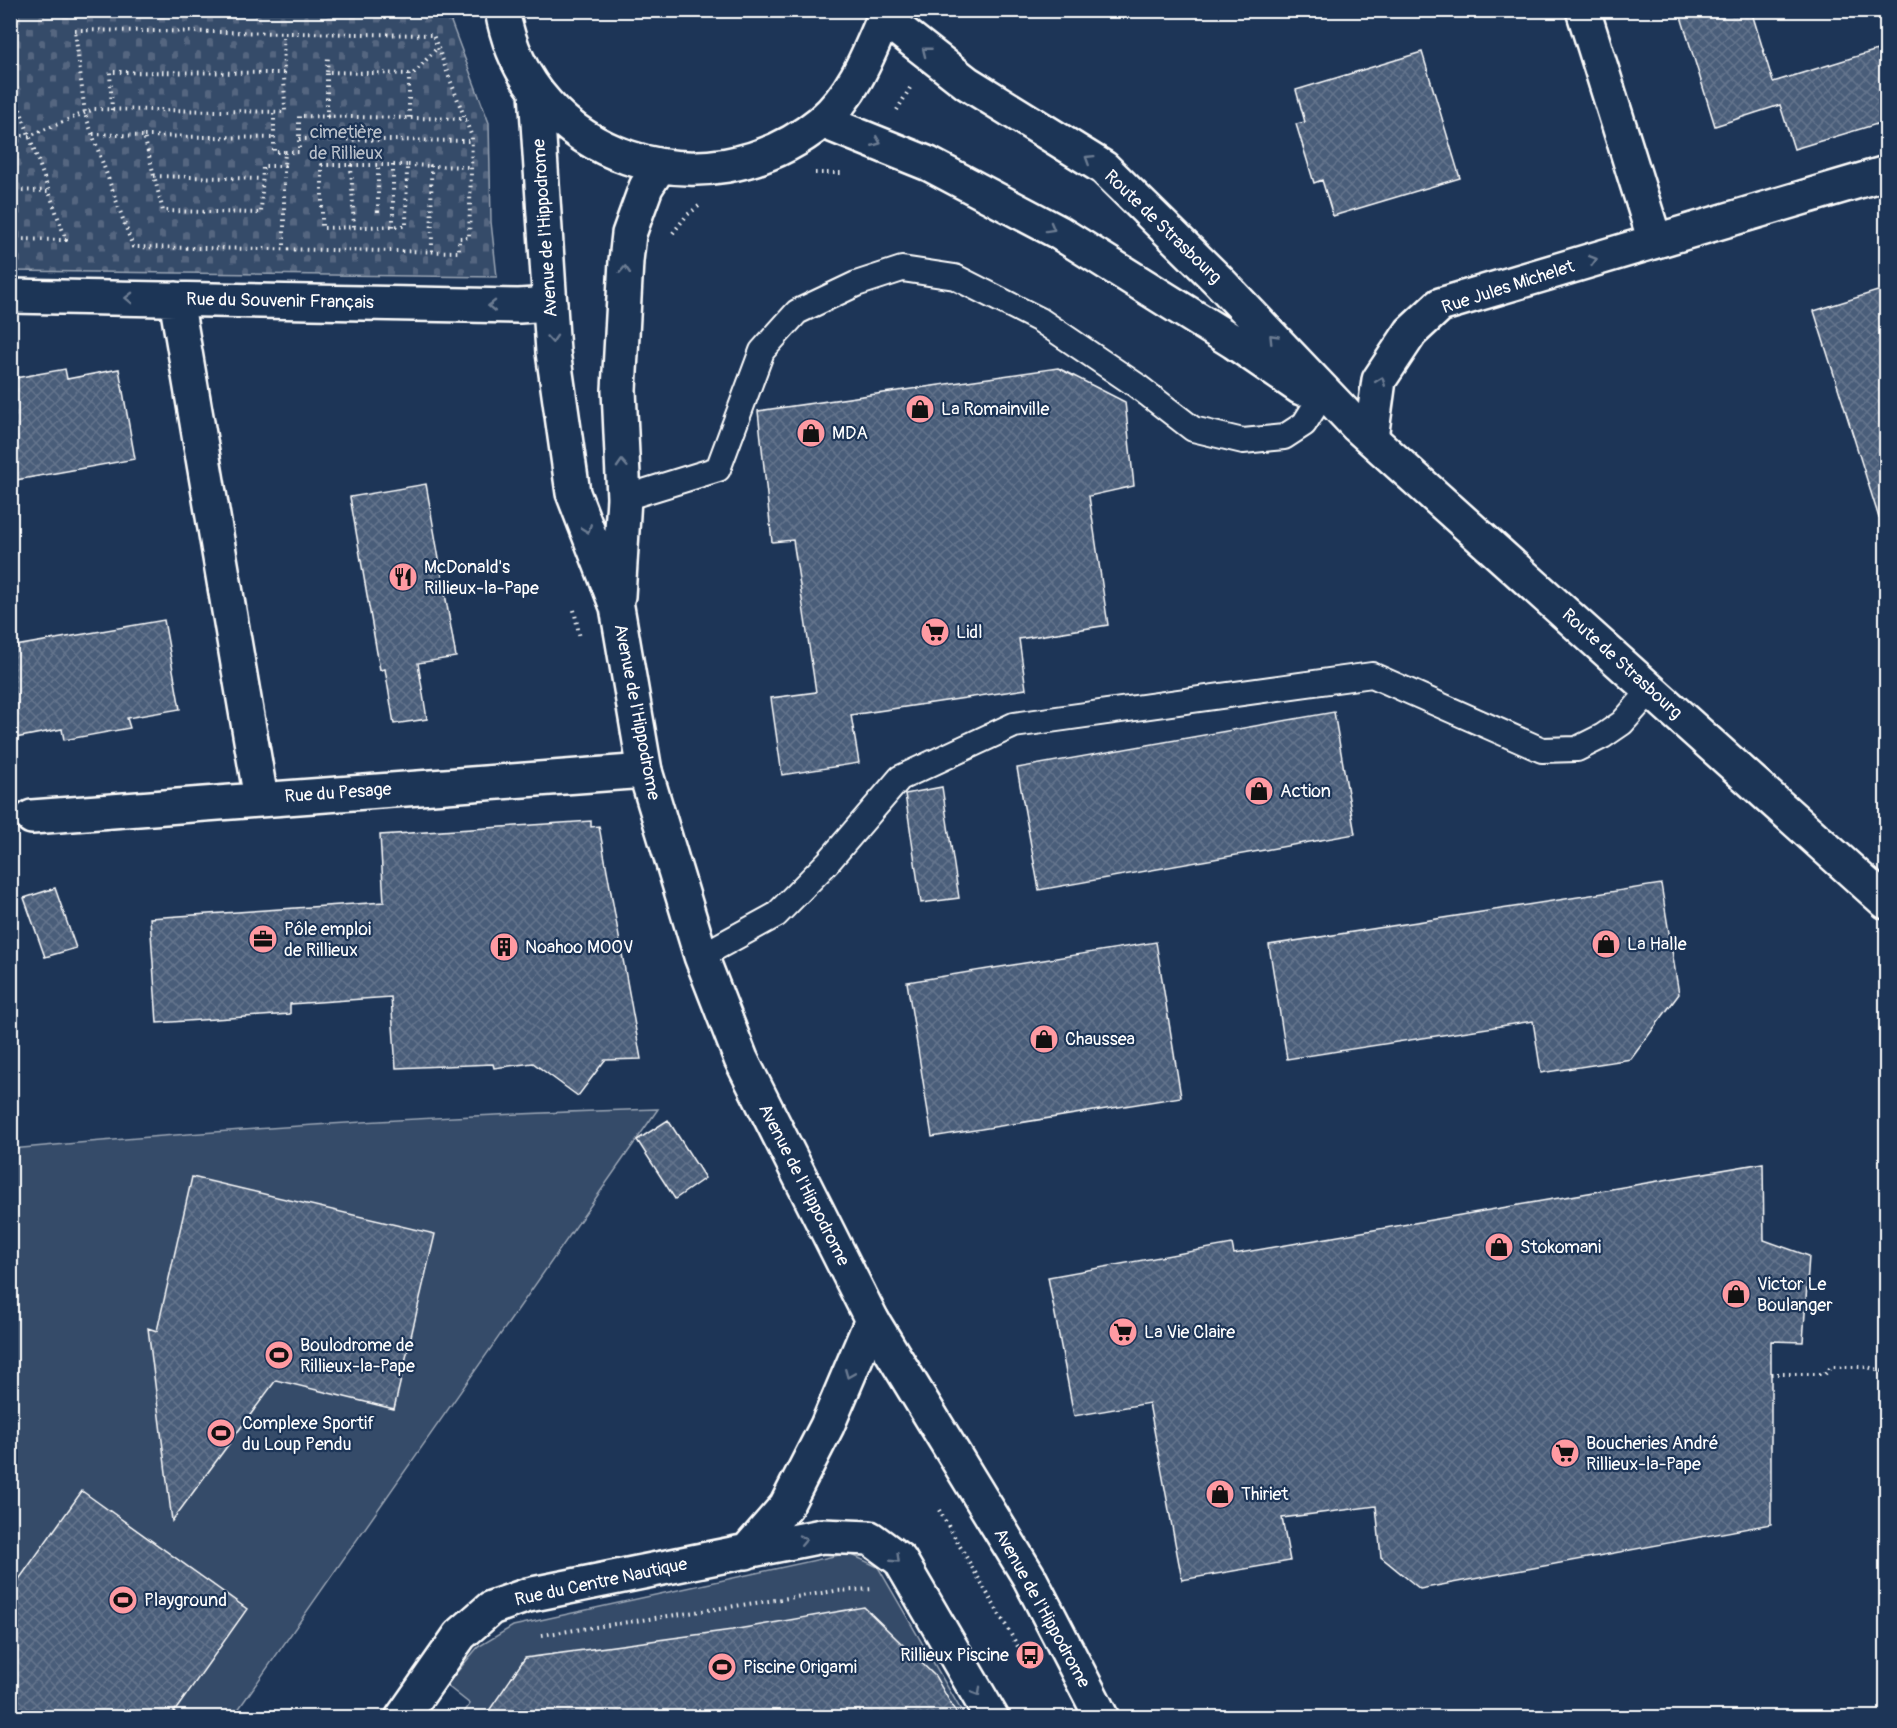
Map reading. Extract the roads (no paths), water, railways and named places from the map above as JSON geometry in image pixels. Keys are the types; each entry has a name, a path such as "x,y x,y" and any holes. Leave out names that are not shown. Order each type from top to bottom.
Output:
{"main road":[{"path":"502,10 507,38 536,92 570,127 612,153 659,167 703,170 746,162 786,146 822,121 861,74 884,14"},
{"path":"1583,10 1654,241"},
{"name":"Route de Strasbourg","path":"884,14 967,83 1104,168 1217,279 1364,432 1887,902"},
{"name":"Avenue de l'Hippodrome","path":"536,92 553,352 573,493 617,607 645,771 701,956 741,1059 872,1320 1029,1577 1102,1718"},
{"name":"Route de Strasbourg","path":"822,121 929,164 1058,232 1234,342 1364,432"},
{"name":"Avenue de l'Hippodrome","path":"617,607 624,498 619,390 626,261 629,234 646,187 659,167"},
{"name":"Rue Jules Michelet","path":"1364,432 1378,380 1411,332 1440,305 1887,173"},
{"name":"Rue du Souvenir Français","path":"10,296 519,306 550,304"},
{"path":"176,299 261,799"},
{"name":"Rue du Pesage","path":"32,816 645,771"},
{"path":"746,1552 786,1506 827,1426 872,1320"},
{"name":"Rue du Centre Nautique","path":"402,1718 460,1635 491,1608 528,1595 822,1536 870,1539 900,1560 992,1718"}],"lane":[{"path":"624,498 718,469 762,351 797,312 856,284 902,268 955,277 1040,320 1136,385 1193,429 1243,441 1284,436 1304,424 1319,400"},
{"path":"701,956 776,915 828,862 900,778 1014,725 1372,675 1542,750 1577,749 1622,723 1651,690"}],"place":[{"name":"La Romainville","path":"920,409"},
{"name":"MDA","path":"811,433"},
{"name":"McDonald's Rillieux-la-Pape","path":"403,577"},
{"name":"Lidl","path":"935,632"},
{"name":"Action","path":"1259,791"},
{"name":"Pôle emploi de Rillieux","path":"263,939"},
{"name":"La Halle","path":"1606,944"},
{"name":"Noahoo MOOV","path":"504,947"},
{"name":"Chaussea","path":"1044,1039"},
{"name":"Stokomani","path":"1499,1247"},
{"name":"Victor Le Boulanger","path":"1736,1294"},
{"name":"La Vie Claire","path":"1123,1332"},
{"name":"Boulodrome de Rillieux-la-Pape","path":"279,1355"},
{"name":"Complexe Sportif du Loup Pendu","path":"221,1433"},
{"name":"Boucheries André Rillieux-la-Pape","path":"1565,1453"},
{"name":"Thiriet","path":"1220,1494"},
{"name":"Playground","path":"123,1600"},
{"name":"Rillieux Piscine","path":"1030,1655"},
{"name":"Piscine Origami","path":"722,1667"}],"park label":[{"name":"cimetière de Rillieux","path":"346,142"}]}
